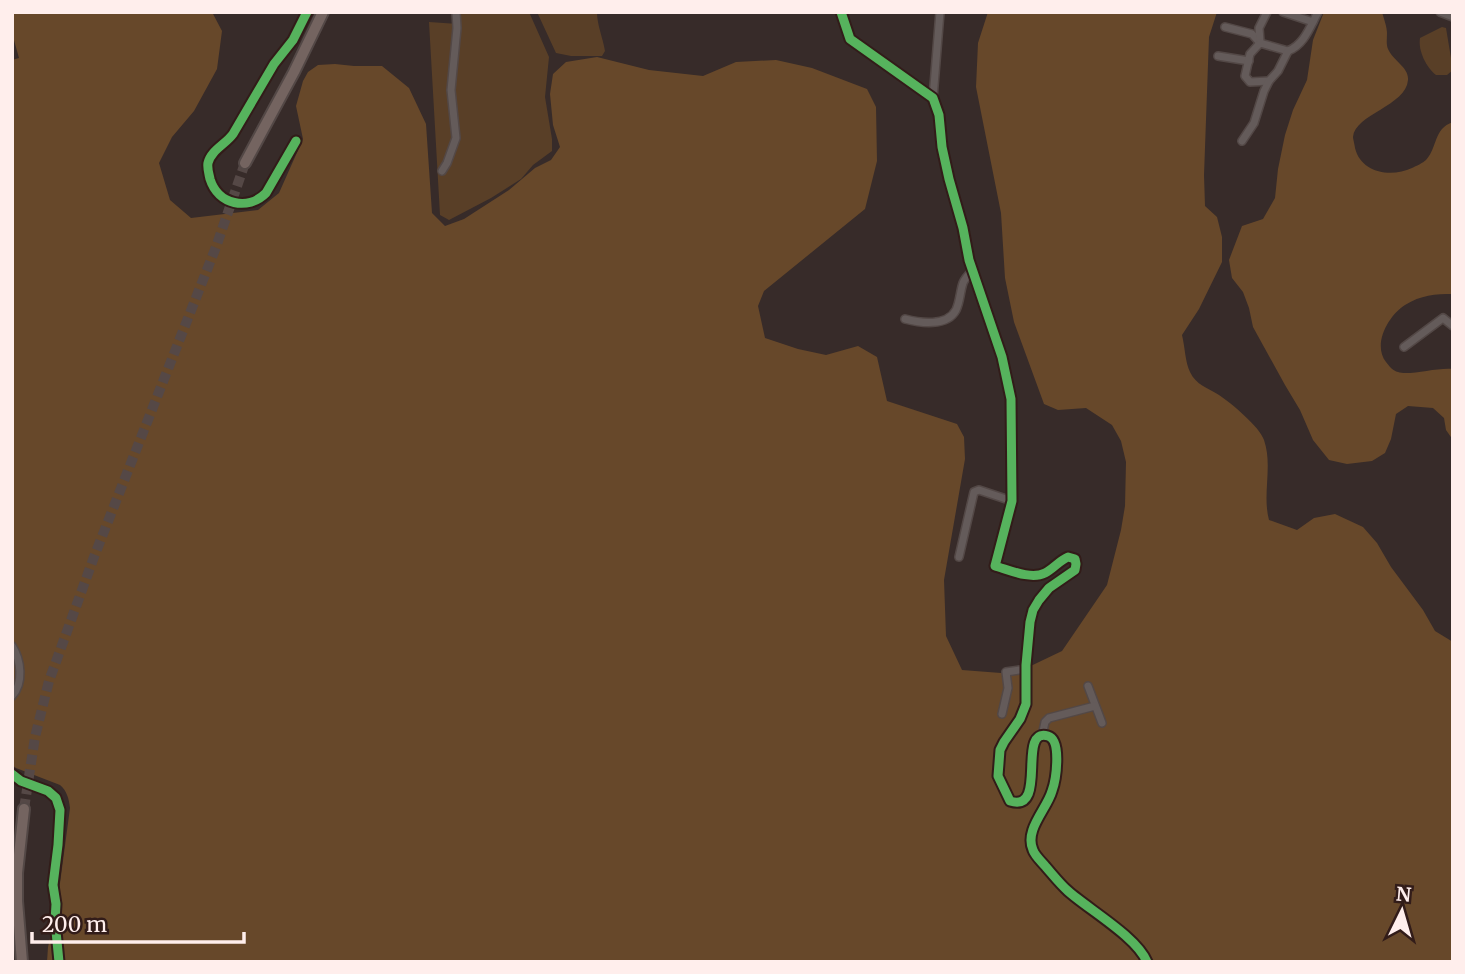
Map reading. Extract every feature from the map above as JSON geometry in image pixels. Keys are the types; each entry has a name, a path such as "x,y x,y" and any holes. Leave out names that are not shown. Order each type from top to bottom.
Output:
{"highway":[{"path":"245,163 323,12"},
{"path":"22,962 17,901 24,809"}],"street":[{"path":"296,141 260,200 247,204 234,202 216,192 208,172 211,155 233,134 274,64 293,40 307,12"},
{"path":"442,171 456,138 452,90 456,12"},
{"path":"841,12 850,40 933,98"},
{"path":"940,12 933,98 939,115 942,147 973,270 1002,357 1011,399 1012,501 995,566 1037,576 1068,557 1075,559 1076,564 1075,570 1049,588 1033,610 1026,669 1026,704 1000,750 998,776 1010,801 1023,801 1029,795 1031,786 1033,747 1042,736 1053,739 1057,751 1052,792 1034,827 1033,850 1066,890 1119,931 1147,962"},
{"path":"1267,12 1259,28 1260,43 1250,54 1245,76 1250,82 1269,81"},
{"path":"1283,12 1313,22"},
{"path":"1225,27 1251,34 1260,43 1288,51 1297,48 1318,12"},
{"path":"1440,12 1453,17"},
{"path":"1242,141 1254,123 1269,81 1278,71 1288,51"},
{"path":"1218,56 1249,61"},
{"path":"905,319 935,322 944,321 951,316 958,304 965,279 973,270"},
{"path":"1404,347 1443,318 1453,326"},
{"path":"959,557 974,492 979,490 1012,501"},
{"path":"12,646 20,668 19,685 12,696"},
{"path":"1002,714 1008,688 1006,672 1026,669"},
{"path":"1088,686 1102,723"},
{"path":"1042,736 1045,722 1049,718 1095,706"},
{"path":"12,774 21,781 48,791 56,798 60,810 53,885 59,962"}],"shaded area":[{"path":"12,12 212,12 222,31 217,69 194,111 172,137 159,163 170,200 191,218 258,210 279,193 303,139 296,106 303,81 308,72 318,65 382,66 409,88 426,124 432,213 445,226 464,219 509,190 535,168 551,160 560,147 553,125 550,94 553,74 566,62 597,57 649,70 703,76 736,62 776,60 812,68 867,89 876,107 877,161 865,209 764,291 758,306 765,338 826,355 858,346 877,357 887,401 957,424 964,437 965,459 944,580 946,636 962,670 1014,674 1062,651 1107,585 1125,506 1126,462 1121,441 1112,425 1086,408 1058,410 1044,404 1014,322 1005,278 1001,213 976,87 978,43 988,12 1217,12 1209,37 1204,175 1205,206 1217,217 1222,237 1222,262 1199,309 1182,335 1187,364 1196,380 1231,404 1251,422 1264,440 1268,460 1269,520 1297,530 1314,518 1335,514 1363,527 1377,543 1435,631 1453,642 1453,962 47,962 70,808 67,795 60,785 12,765 12,60 19,58 12,33"},
{"path":"458,12 529,12 549,57 545,97 552,151 533,165 521,179 449,220 440,215 429,22 458,24"},
{"path":"537,12 597,12 605,51 602,56 556,53"},
{"path":"1324,12 1382,12 1388,49 1408,75 1405,89 1399,97 1356,129 1353,137 1355,148 1363,163 1386,173 1412,168 1426,160 1442,129 1453,122 1453,294 1428,296 1405,305 1393,316 1384,330 1381,347 1386,362 1396,371 1409,373 1453,369 1453,440 1446,430 1444,418 1433,408 1408,406 1396,414 1385,453 1372,461 1347,464 1329,460 1313,440 1300,410 1253,327 1243,292 1232,278 1229,260 1242,226 1263,219 1275,198 1285,135 1307,80 1313,40"},
{"path":"1442,27 1446,28 1453,70 1447,75 1436,75 1424,58 1420,38"}],"tunnel":[{"path":"24,809 35,737 49,681 94,557 216,247 245,163"}],"cycle path":[{"path":"296,141 266,193 259,199 234,202 226,200 214,188 208,169 210,158 233,134 274,64 293,40 307,12"},
{"path":"841,12 850,39 933,98 939,115 942,147 969,260 1002,357 1011,399 1012,501 995,566 1020,574 1039,575 1068,557 1075,559 1075,570 1049,588 1033,610 1026,665 1026,704 1020,719 1000,750 998,776 1010,801 1022,801 1028,795 1031,783 1034,744 1039,737 1048,736 1052,739 1057,761 1054,786 1031,835 1033,850 1065,888 1123,933 1147,962"},
{"path":"12,774 21,781 48,791 56,798 60,810 53,885 59,962"}]}
